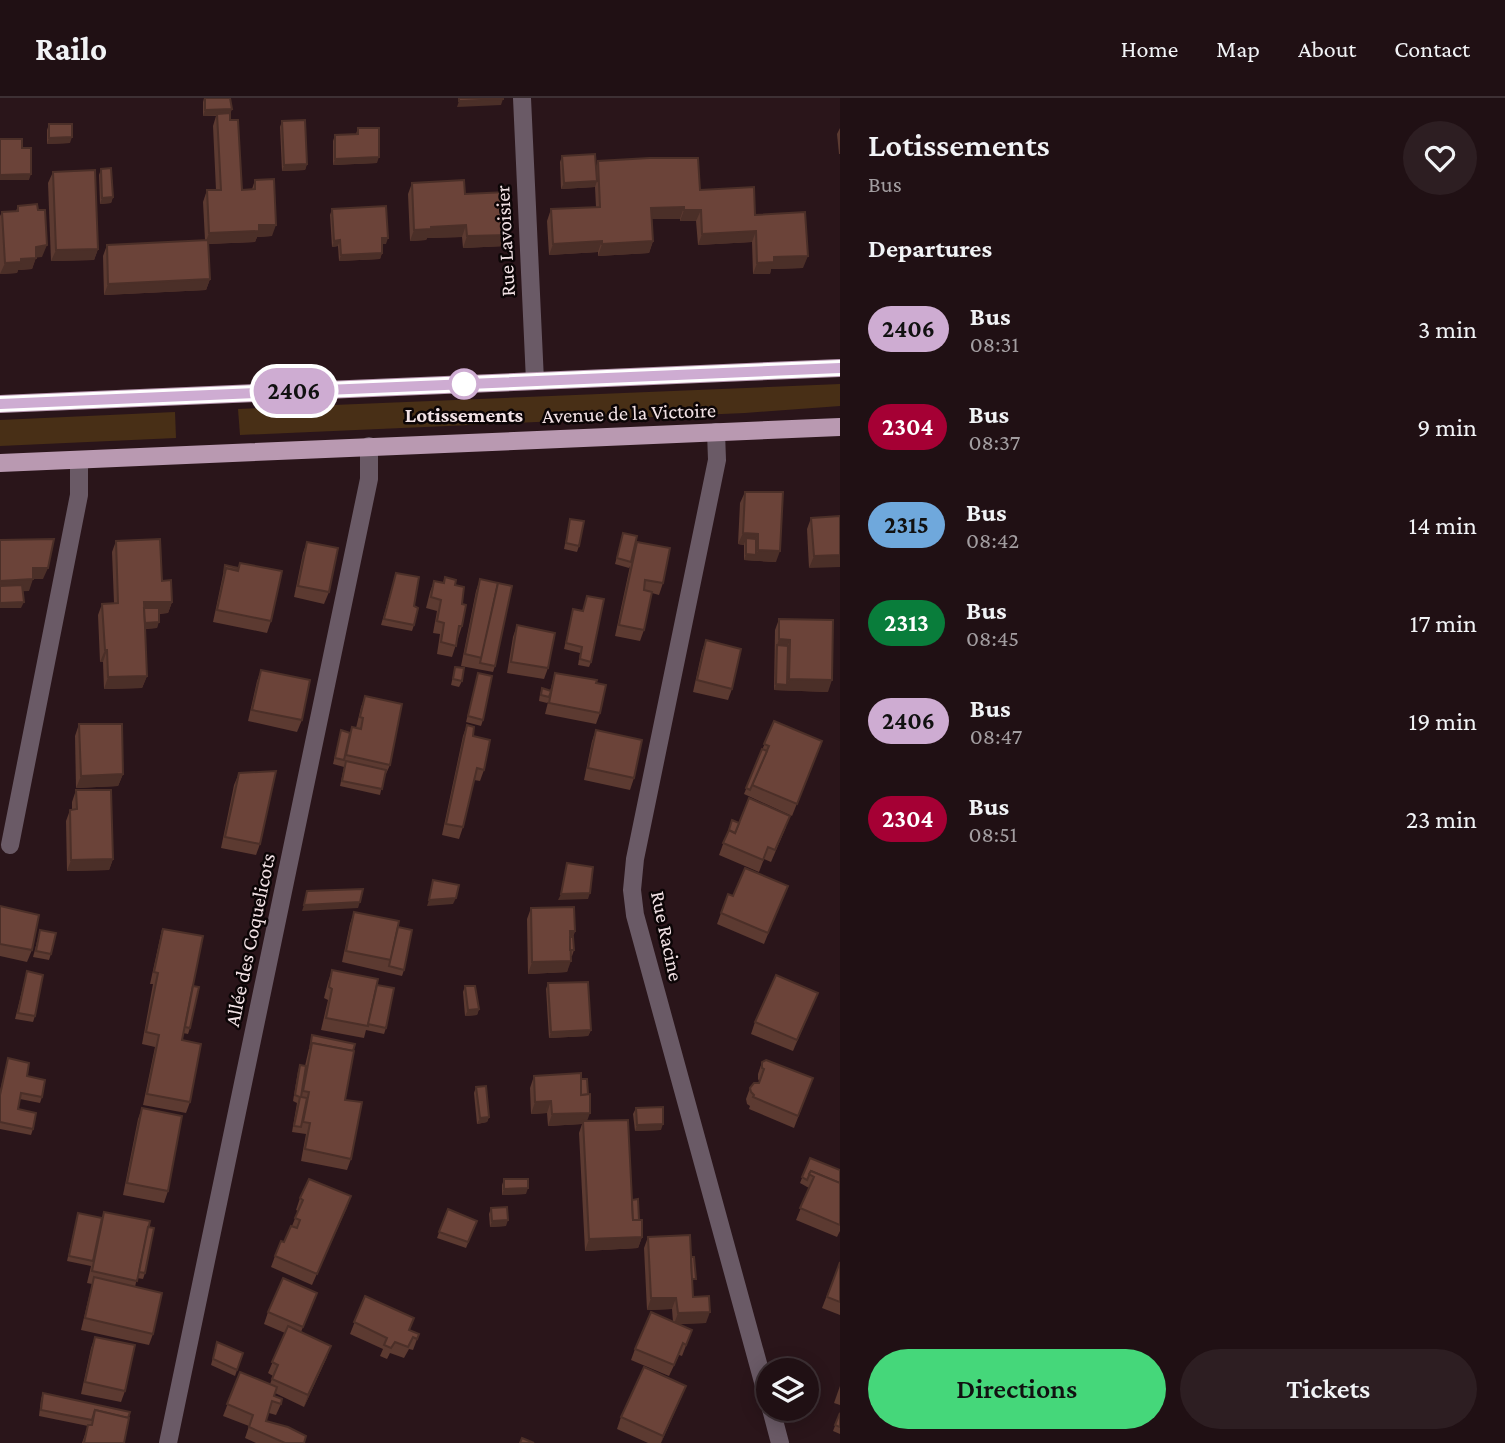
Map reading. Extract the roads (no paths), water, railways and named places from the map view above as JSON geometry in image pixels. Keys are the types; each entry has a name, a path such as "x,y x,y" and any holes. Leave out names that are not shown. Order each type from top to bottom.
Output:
{"main road":[{"name":"Avenue de la Victoire","path":"0,404 840,368"},
{"name":"Avenue de la Victoire","path":"0,463 840,427"}],"street":[{"name":"Rue Lavoisier","path":"522,98 535,381"},
{"name":"Rue Racine","path":"716,432 718,460 635,859 632,890 635,915 756,1358"},
{"name":"Allée des Coquelicots","path":"168,1443 369,479 369,446"},
{"path":"10,845 79,495 79,460"},
{"path":"774,1421 780,1443"}],"place":[{"name":"Lotissements","path":"464,384"}]}
